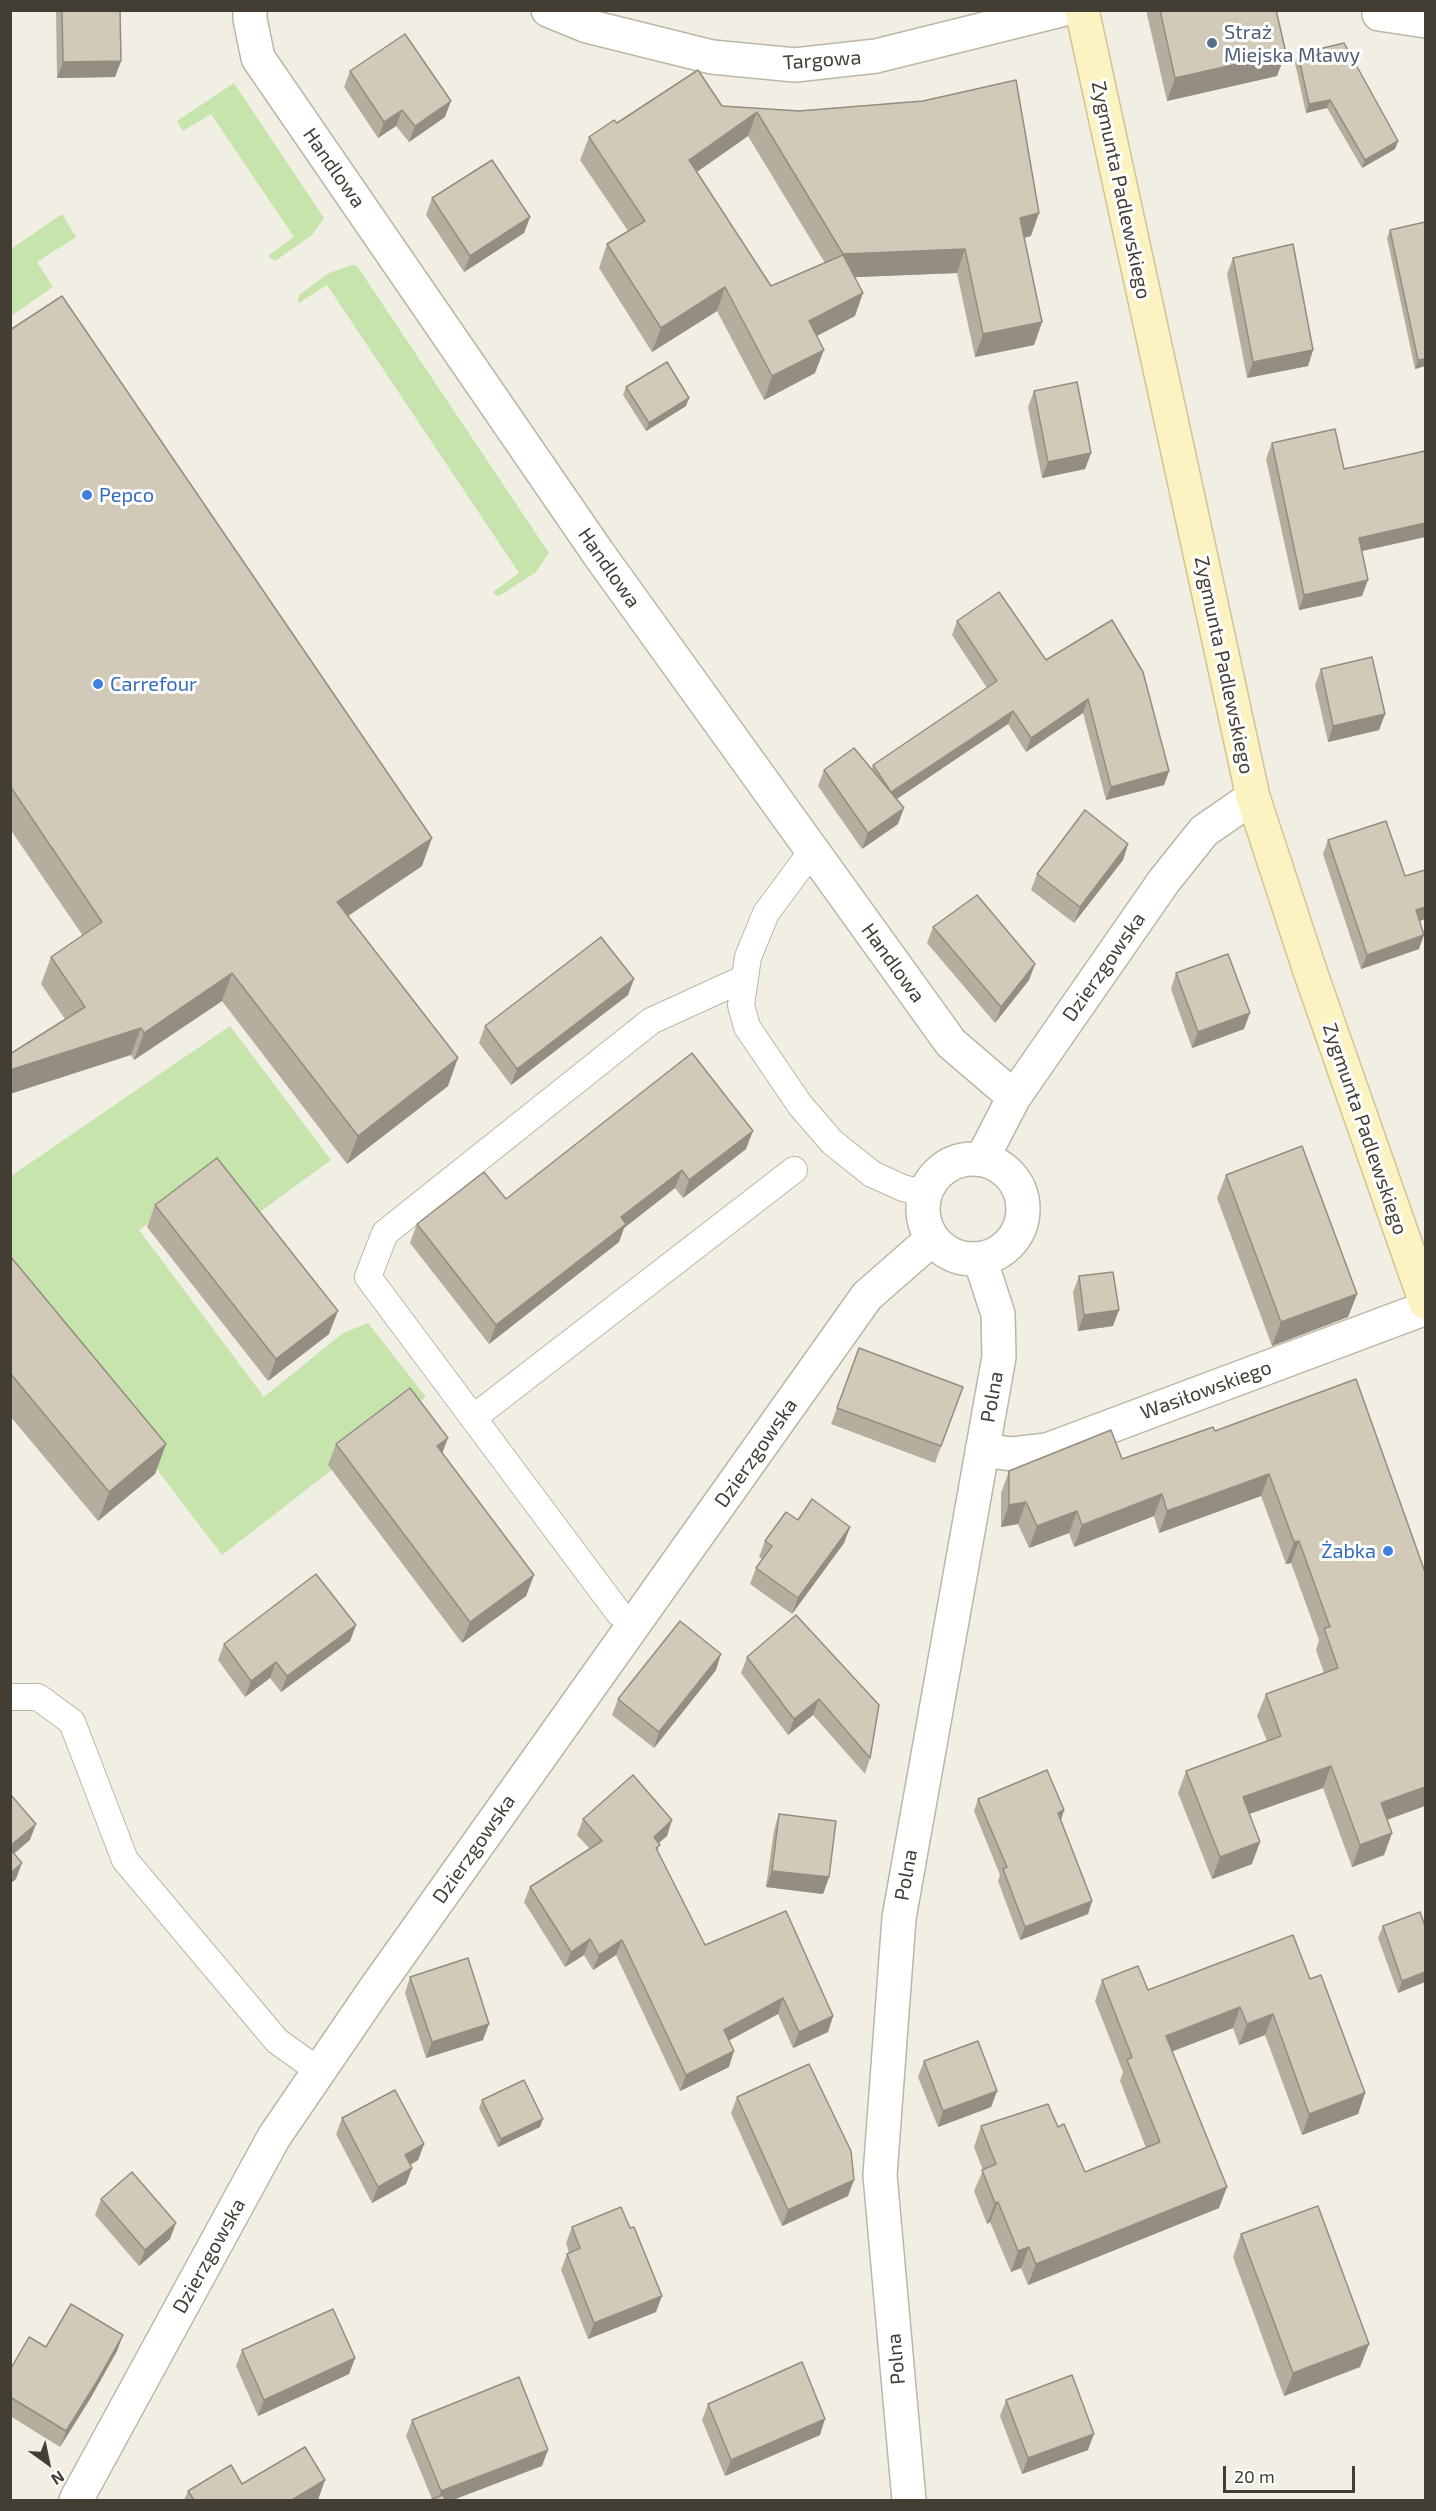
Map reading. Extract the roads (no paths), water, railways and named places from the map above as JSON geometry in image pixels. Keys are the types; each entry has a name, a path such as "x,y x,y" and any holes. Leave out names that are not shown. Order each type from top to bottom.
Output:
{"street":[{"name":"Handlowa","path":"250,10 258,58 598,553 951,1043 1014,1097"},
{"name":"Targowa","path":"548,10 587,26 712,57 795,65 876,56 1061,10"},
{"name":"Zygmunta Padlewskiego","path":"1082,10 1253,797 1311,974 1425,1303"},
{"path":"1379,14 1425,21"},
{"name":"Dzierzgowska","path":"982,1159 1014,1097 1164,880 1204,831 1253,797"},
{"path":"964,1159 982,1159 998,1165 1012,1176 1021,1191 1024,1209 1020,1226 1011,1242 998,1253 980,1258 962,1258 946,1251 932,1239 925,1223 922,1206 925,1194 935,1175 949,1165 964,1159"},
{"name":"Dzierzgowska","path":"76,2500 274,2137 867,1296 932,1239"},
{"name":"Polna","path":"909,2500 881,2164 899,1918 999,1357 998,1314 980,1258"},
{"name":"Wasiłowskiego","path":"982,1450 1012,1454 1047,1450 1425,1308"}],"lane":[{"path":"813,851 766,913 748,957 741,1005 747,1027 800,1105 832,1142 872,1174 903,1188 925,1194"},
{"path":"633,1625 618,1612 368,1277 385,1233 651,1021 745,978"},
{"path":"473,1418 794,1170"},
{"path":"10,1697 38,1696 72,1722 124,1860 277,2041 319,2071"}],"place":[{"name":"Straż Miejska Mławy","path":"1212,43"},
{"name":"Pepco","path":"87,495"},
{"name":"Carrefour","path":"98,684"},
{"name":"Żabka","path":"1388,1551"}]}
